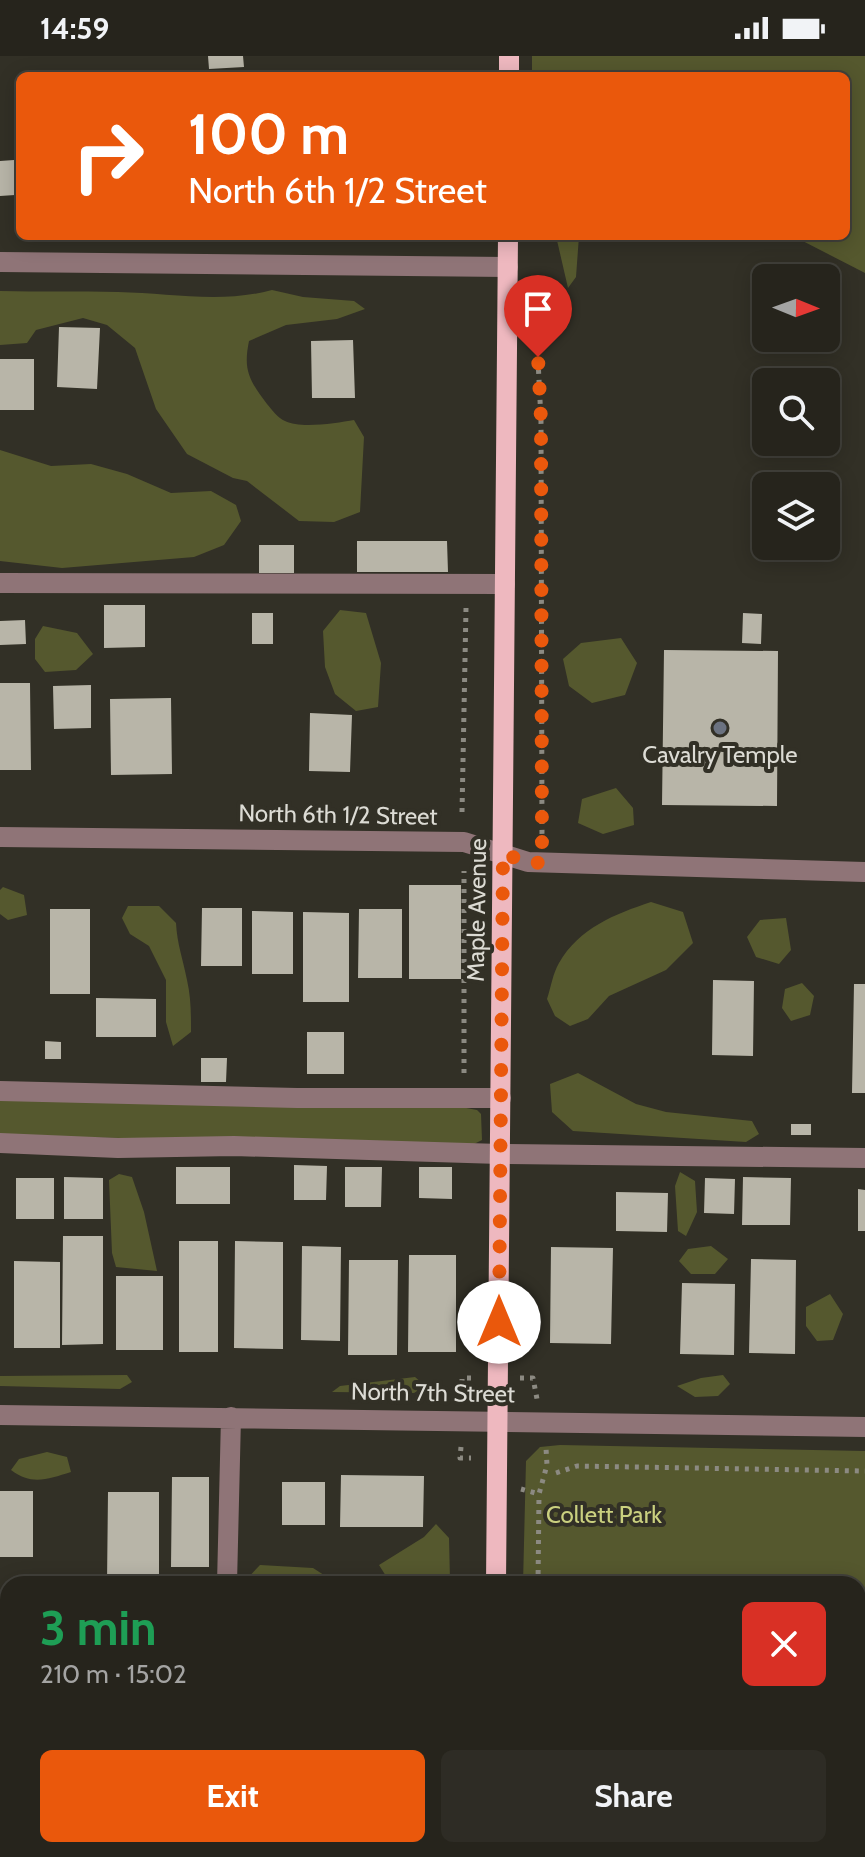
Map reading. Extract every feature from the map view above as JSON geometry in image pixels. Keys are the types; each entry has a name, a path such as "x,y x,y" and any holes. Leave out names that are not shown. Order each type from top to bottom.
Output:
{"main road":[{"name":"Maple Avenue","path":"496,1576 508,240"}],"street":[{"path":"0,262 508,267"},
{"path":"0,583 505,584"},
{"name":"North 6th 1/2 Street","path":"0,837 464,842 528,862 865,872"},
{"path":"0,1091 297,1098 501,1098"},
{"path":"0,1143 118,1148 248,1146 500,1154 865,1158"},
{"name":"North 7th Street","path":"0,1415 865,1427"},
{"path":"227,1576 231,1417"}],"path":[{"path":"536,309 541,420 542,863"},
{"path":"462,812 467,584"},
{"path":"464,871 464,1098"},
{"path":"461,1441 460,1458 480,1458"},
{"path":"556,1473 577,1466 865,1471"},
{"path":"538,1576 539,1494"}],"green space":[{"path":"532,56 865,56 865,273 801,240 850,240 850,72 532,72"},
{"path":"557,240 579,240 576,277 568,288"},
{"path":"272,290 303,297 354,301 365,309 337,319 286,325 249,341 247,351 247,367 252,381 280,418 309,425 354,420 364,437 360,512 334,522 299,521 247,481 233,478 187,454 156,409 135,348 107,325 83,318 36,330 27,343 0,345 0,291 215,297"},
{"path":"0,450 51,466 91,464 127,474 171,493 211,491 236,505 241,521 224,545 194,557 62,568 0,561"},
{"path":"340,610 366,613 381,663 378,707 356,711 335,694 325,667 323,631"},
{"path":"43,626 77,633 93,654 76,670 45,672 35,659 35,639"},
{"path":"621,638 637,663 625,695 592,703 569,686 563,659 581,643"},
{"path":"616,788 633,808 634,825 603,834 578,823 582,799"},
{"path":"3,887 24,895 27,915 8,920 0,914 0,890"},
{"path":"651,902 683,912 693,943 666,970 609,996 588,1019 570,1026 555,1016 547,999 557,967 567,951 599,924"},
{"path":"128,906 159,906 176,923 189,993 191,1032 173,1046 166,1022 166,980 149,946 130,934 122,918"},
{"path":"786,918 791,950 779,964 756,957 747,937 760,920"},
{"path":"802,983 814,996 810,1015 791,1021 782,1008 785,989"},
{"path":"578,1073 636,1104 666,1112 752,1121 759,1134 746,1142 573,1131 552,1112 550,1084"},
{"path":"0,1098 461,1107 477,1110 481,1114 482,1140 474,1144 0,1136"},
{"path":"680,1172 695,1181 697,1212 686,1236 678,1231 675,1186"},
{"path":"119,1174 132,1177 144,1212 157,1271 116,1267 112,1253 109,1180"},
{"path":"711,1246 728,1259 715,1274 691,1274 679,1261 688,1249"},
{"path":"830,1294 843,1314 833,1340 817,1341 806,1326 806,1307"},
{"path":"127,1375 132,1382 120,1389 0,1386 0,1376"},
{"path":"723,1375 730,1384 718,1396 695,1397 677,1386 701,1378"},
{"path":"415,1377 422,1383 422,1388 414,1393 332,1392 340,1386"},
{"name":"Collett Park","path":"540,1447 865,1451 865,1576 523,1576 526,1461"},
{"path":"47,1452 67,1457 71,1472 33,1480 11,1470 19,1459"},
{"path":"436,1524 449,1538 450,1576 386,1576 379,1565 424,1537"},
{"path":"260,1565 313,1568 326,1576 250,1576"}],"building":[{"path":"208,56 243,56 244,67 209,69"},
{"path":"14,160 15,195 0,196 0,161"},
{"path":"59,327 100,328 97,389 57,387"},
{"path":"353,340 355,398 312,398 311,341"},
{"path":"0,359 34,359 34,410 0,410"},
{"path":"357,541 447,541 448,572 357,572"},
{"path":"259,545 294,545 294,573 259,573"},
{"path":"104,605 145,605 145,647 104,648"},
{"path":"252,613 273,613 273,644 252,644"},
{"path":"743,613 762,614 761,644 742,643"},
{"path":"25,620 26,644 0,645 0,621"},
{"name":"Cavalry Temple","path":"664,650 778,651 777,806 662,805"},
{"path":"0,683 30,683 31,770 0,770"},
{"path":"91,685 91,728 54,729 53,686"},
{"path":"171,698 172,774 111,775 110,699"},
{"path":"310,713 352,715 350,772 309,771"},
{"path":"409,885 461,885 461,979 409,979"},
{"path":"202,908 242,908 242,966 201,966"},
{"path":"50,909 90,909 90,994 50,994"},
{"path":"359,909 402,909 402,978 358,978"},
{"path":"252,911 293,912 293,974 252,974"},
{"path":"303,912 349,913 349,1002 303,1002"},
{"path":"713,980 754,981 753,1056 712,1055"},
{"path":"854,984 865,984 865,1093 852,1093"},
{"path":"96,998 156,999 156,1037 96,1037"},
{"path":"307,1032 344,1032 344,1074 307,1074"},
{"path":"45,1041 61,1042 61,1059 45,1059"},
{"path":"201,1058 227,1058 226,1082 201,1082"},
{"path":"791,1124 811,1124 811,1135 791,1135"},
{"path":"294,1165 327,1166 326,1200 294,1200"},
{"path":"176,1167 230,1167 230,1204 176,1204"},
{"path":"345,1167 382,1167 381,1207 345,1207"},
{"path":"419,1167 452,1167 452,1199 419,1198"},
{"path":"64,1177 103,1178 103,1219 64,1219"},
{"path":"743,1177 791,1178 790,1225 742,1225"},
{"path":"16,1178 54,1178 54,1219 16,1219"},
{"path":"705,1178 735,1179 734,1214 704,1213"},
{"path":"858,1189 865,1190 865,1231 858,1231"},
{"path":"616,1192 668,1193 667,1232 616,1231"},
{"path":"63,1236 103,1236 103,1344 62,1345"},
{"path":"179,1241 218,1241 218,1352 179,1352"},
{"path":"235,1241 283,1242 283,1349 234,1348"},
{"path":"302,1246 341,1247 340,1341 301,1340"},
{"path":"551,1247 613,1248 611,1344 550,1343"},
{"path":"409,1255 456,1255 456,1352 408,1352"},
{"path":"751,1259 796,1260 795,1354 749,1353"},
{"path":"349,1260 398,1260 397,1355 348,1355"},
{"path":"14,1261 60,1262 60,1348 14,1348"},
{"path":"116,1276 163,1276 163,1350 116,1350"},
{"path":"682,1283 735,1284 734,1355 680,1354"},
{"path":"341,1475 424,1476 423,1527 340,1527"},
{"path":"172,1477 209,1477 209,1567 171,1567"},
{"path":"282,1482 325,1482 325,1525 282,1525"},
{"path":"0,1491 33,1491 33,1557 0,1557"},
{"path":"108,1492 159,1492 159,1576 107,1576"}],"place":[{"name":"Cavalry Temple","path":"720,728"}],"route":[{"path":"499,1322 503,854 542,863 541,420 538,357"}]}
